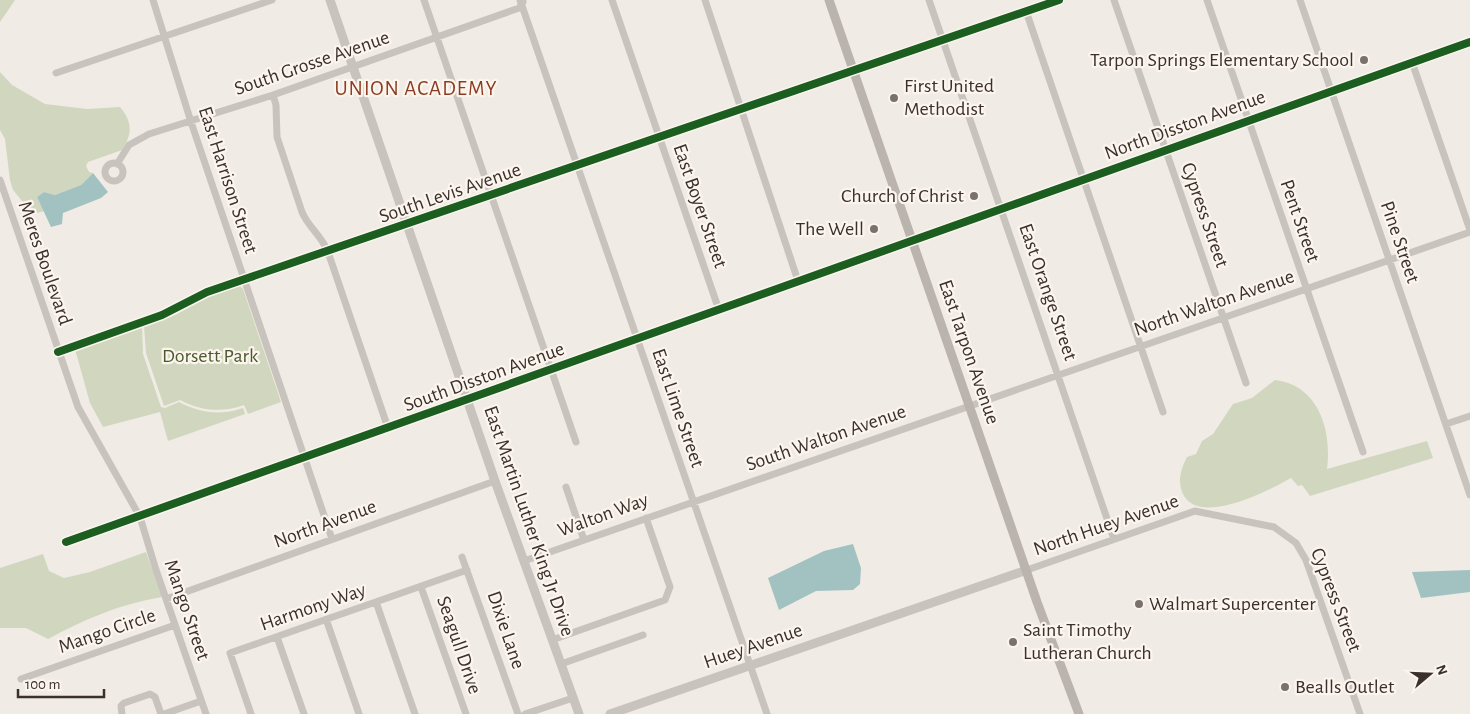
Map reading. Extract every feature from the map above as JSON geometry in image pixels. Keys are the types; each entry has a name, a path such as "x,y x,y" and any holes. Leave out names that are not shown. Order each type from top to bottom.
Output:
{"main road":[{"name":"East Tarpon Avenue","path":"829,0 969,405 1079,714"}],"street":[{"name":"East Harrison Street","path":"153,0 191,122 332,539"},
{"path":"56,74 272,0"},
{"name":"East Martin Luther King Jr Drive","path":"330,0 495,481 579,714"},
{"path":"424,0 576,442"},
{"name":"East Boyer Street","path":"612,0 719,310"},
{"path":"705,0 798,281"},
{"name":"East Orange Street","path":"929,0 1002,208 1114,539"},
{"name":"South Levis Avenue","path":"58,352 162,315 207,292 1059,0"},
{"name":"Cypress Street","path":"1114,0 1246,383"},
{"name":"Pent Street","path":"1207,0 1363,452"},
{"name":"Pine Street","path":"1300,0 1470,495"},
{"name":"South Grosse Avenue","path":"117,164 136,140 273,95 518,8 522,1"},
{"name":"East Lime Street","path":"522,1 577,166 767,714"},
{"path":"1026,11 1163,412"},
{"name":"North Disston Avenue","path":"912,241 1470,42"},
{"path":"1412,62 1470,231"},
{"path":"273,95 276,105 277,137 303,214 328,252 388,428"},
{"name":"Meres Boulevard","path":"0,180 78,407 140,517"},
{"name":"North Walton Avenue","path":"969,405 1389,261 1470,231"},
{"name":"South Disston Avenue","path":"66,542 912,241"},
{"name":"South Walton Avenue","path":"693,500 969,405"},
{"path":"1446,424 1470,416"},
{"name":"North Avenue","path":"166,599 495,481"},
{"path":"566,487 584,540"},
{"name":"Walton Way","path":"524,561 693,500"},
{"name":"Cypress Street","path":"1196,511 1267,524 1286,534 1296,543 1306,560 1360,714"},
{"name":"North Huey Avenue","path":"1027,570 1196,511"},
{"name":"Mango Street","path":"140,517 174,625 206,714"},
{"path":"552,640 665,600 668,596 669,583 646,518"},
{"name":"Dixie Lane","path":"462,557 518,714"},
{"name":"Harmony Way","path":"252,714 230,653 467,570"},
{"name":"Huey Avenue","path":"610,714 1027,570"},
{"name":"Seagull Drive","path":"421,587 466,714"},
{"path":"376,602 415,714"},
{"path":"326,619 359,714"},
{"name":"Mango Circle","path":"21,679 174,625"},
{"path":"561,664 644,635"},
{"path":"277,637 304,714"},
{"path":"122,714 121,706 124,703 150,694 155,697 163,714 201,701"},
{"path":"525,714 573,698"}],"green space":[{"path":"0,0 15,0 0,22"},
{"path":"0,72 12,85 45,104 87,109 120,107 129,123 128,138 122,150 88,162 86,166 89,172 93,173 81,185 55,195 44,192 37,197 44,211 37,213 22,201 13,190 5,139 0,130"},
{"name":"Dorsett Park","path":"240,286 243,289 281,402 248,414 244,405 236,408 211,410 196,407 180,400 164,406 146,353 144,326 175,315 208,297"},
{"path":"142,325 143,354 161,407 165,408 179,402 202,411 218,413 243,408 245,414 168,441 160,412 103,427 90,403 75,349"},
{"path":"1275,380 1290,384 1312,400 1324,425 1328,454 1327,469 1427,441 1433,458 1310,496 1302,485 1298,486 1291,478 1267,491 1218,507 1203,507 1191,503 1183,494 1180,484 1187,457 1196,454 1202,441 1213,434 1233,404 1252,398"},
{"path":"146,552 162,597 103,613 48,639 26,628 0,628 0,568 43,554 49,571 64,578 90,572"}],"water":[{"path":"93,173 108,192 101,198 63,213 62,224 51,227 37,197 44,192 55,195 81,185"},
{"path":"853,544 861,568 860,584 853,590 816,591 779,610 768,578 824,551"},
{"path":"1470,570 1470,592 1421,598 1412,572"}],"cycle path":[{"path":"58,352 162,315 207,292 1059,0"},
{"path":"66,542 1470,42"}],"place":[{"name":"Tarpon Springs Elementary School","path":"1364,60"},
{"name":"First United Methodist","path":"894,98"},
{"name":"Church of Christ","path":"974,196"},
{"name":"The Well","path":"874,229"},
{"name":"Walmart Supercenter","path":"1139,604"},
{"name":"Saint Timothy Lutheran Church","path":"1013,642"},
{"name":"Bealls Outlet","path":"1285,687"}],"district":[{"name":"UNION ACADEMY","path":"416,88"}]}
